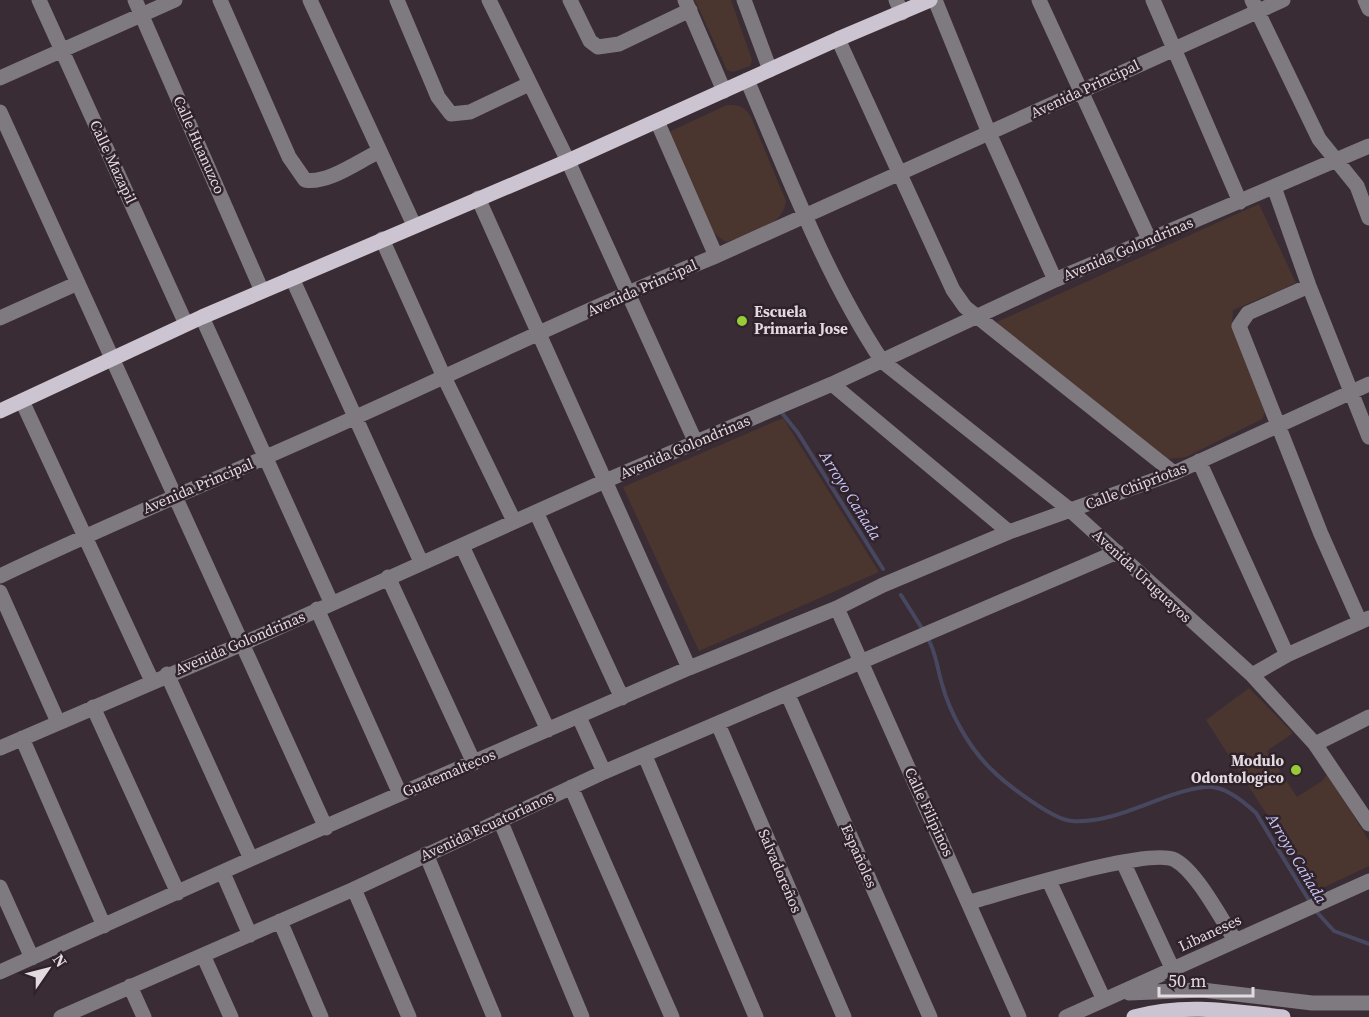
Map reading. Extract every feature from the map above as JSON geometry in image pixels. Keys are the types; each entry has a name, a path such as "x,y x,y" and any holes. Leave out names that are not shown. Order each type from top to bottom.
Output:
{"main road":[{"path":"0,411 261,291 657,122 838,39 899,6 930,0"},
{"path":"1134,1017 1179,1008 1208,1008 1283,1017"}],"street":[{"name":"Calle Mazapil","path":"39,0 186,324"},
{"name":"Calle Huanuzco","path":"135,0 261,291"},
{"path":"0,78 175,0"},
{"path":"220,0 289,157 305,180 315,182 378,152"},
{"path":"310,0 378,152 414,225"},
{"path":"397,0 438,97 451,114 470,112 529,84"},
{"path":"489,0 629,291 696,443"},
{"path":"570,0 590,41 598,47 619,44 687,5 724,91"},
{"path":"744,0 770,70"},
{"path":"935,0 989,133 1055,280"},
{"path":"1040,0 1150,241"},
{"path":"1153,0 1240,202"},
{"name":"Avenida Principal","path":"0,576 85,535 264,458 540,334 629,291 716,256 898,172 989,133 1174,48 1255,5 1283,0"},
{"path":"1365,0 1369,9"},
{"path":"1255,5 1319,139 1358,186 1369,218"},
{"path":"838,39 953,290 965,307 1174,473"},
{"name":"Avenida Uruguayos","path":"747,80 805,214 862,330 882,361 1070,510 1252,675 1315,744 1369,824"},
{"path":"0,112 114,358 326,828"},
{"path":"657,122 716,256"},
{"name":"Avenida Golondrinas","path":"0,748 167,674 242,644 605,481 832,384 978,318 1055,280 1369,146"},
{"path":"1274,188 1308,285 1369,437"},
{"path":"478,198 689,669"},
{"path":"382,239 444,377 514,521"},
{"path":"292,278 421,562"},
{"path":"2,312 78,283"},
{"path":"1252,675 1287,655 1365,620 1321,534 1239,326 1248,314 1308,285"},
{"path":"202,317 264,458 400,794"},
{"path":"832,384 1009,531"},
{"name":"Calle Chipriotas","path":"899,579 1009,531 1174,473 1369,384"},
{"path":"22,401 152,681"},
{"path":"1199,461 1287,655"},
{"path":"536,512 622,698"},
{"path":"462,546 548,730"},
{"name":"Avenida Ecuatorianos","path":"61,1017 354,889 604,772 788,694 932,629 1116,552"},
{"path":"388,577 474,763"},
{"name":"Guatemaltecos","path":"0,972 400,794 689,669 837,608 899,579"},
{"path":"0,592 58,722"},
{"name":"Calle Filipinos","path":"837,608 1020,1017"},
{"path":"167,674 251,860"},
{"name":"Españoles","path":"788,694 930,1017"},
{"path":"93,707 178,892"},
{"path":"579,717 604,772"},
{"path":"1315,744 1369,717"},
{"name":"Salvadoreños","path":"718,724 844,1017"},
{"path":"22,738 104,926"},
{"path":"645,756 756,1017"},
{"path":"571,788 672,1017"},
{"path":"500,820 582,1017"},
{"path":"426,854 494,1017"},
{"path":"970,902 1123,862 1162,856 1175,860 1189,872 1235,940"},
{"path":"1123,862 1173,970"},
{"path":"223,873 250,935"},
{"path":"1049,881 1111,997 1202,990 1312,1003 1369,1003"},
{"name":"Libaneses","path":"1066,1017 1369,881"},
{"path":"0,887 32,958"},
{"path":"354,889 409,1017"},
{"path":"280,921 321,1017"},
{"path":"203,955 231,1017"},
{"path":"130,986 144,1017"}],"shaded area":[{"path":"695,0 731,0 752,60 750,66 733,72 727,70"},
{"path":"727,105 741,107 751,117 786,201 784,210 772,223 754,233 726,242 711,231 669,136 671,131"},
{"path":"1259,204 1296,283 1233,310 1232,326 1265,412 1262,419 1186,457 1168,459 1011,342 997,322"},
{"path":"783,418 879,572 699,651 623,487"},
{"path":"1249,688 1293,733 1267,751 1297,797 1322,781 1328,773 1369,841 1369,866 1316,891 1206,720"}],"waterway":[{"name":"Arroyo Cañada","path":"782,413 798,433 883,569"},
{"name":"Arroyo Cañada","path":"901,595 923,630"},
{"name":"Arroyo Cañada","path":"927,637 950,707 962,730 984,762 1030,800 1053,815 1064,819 1089,821 1123,813 1189,790 1212,787 1226,791 1256,813 1310,902"},
{"name":"Arroyo Cañada","path":"1314,909 1334,931 1369,944"}],"place":[{"name":"Escuela Primaria Jose","path":"742,321"},
{"name":"Modulo Odontologico","path":"1296,770"}]}
